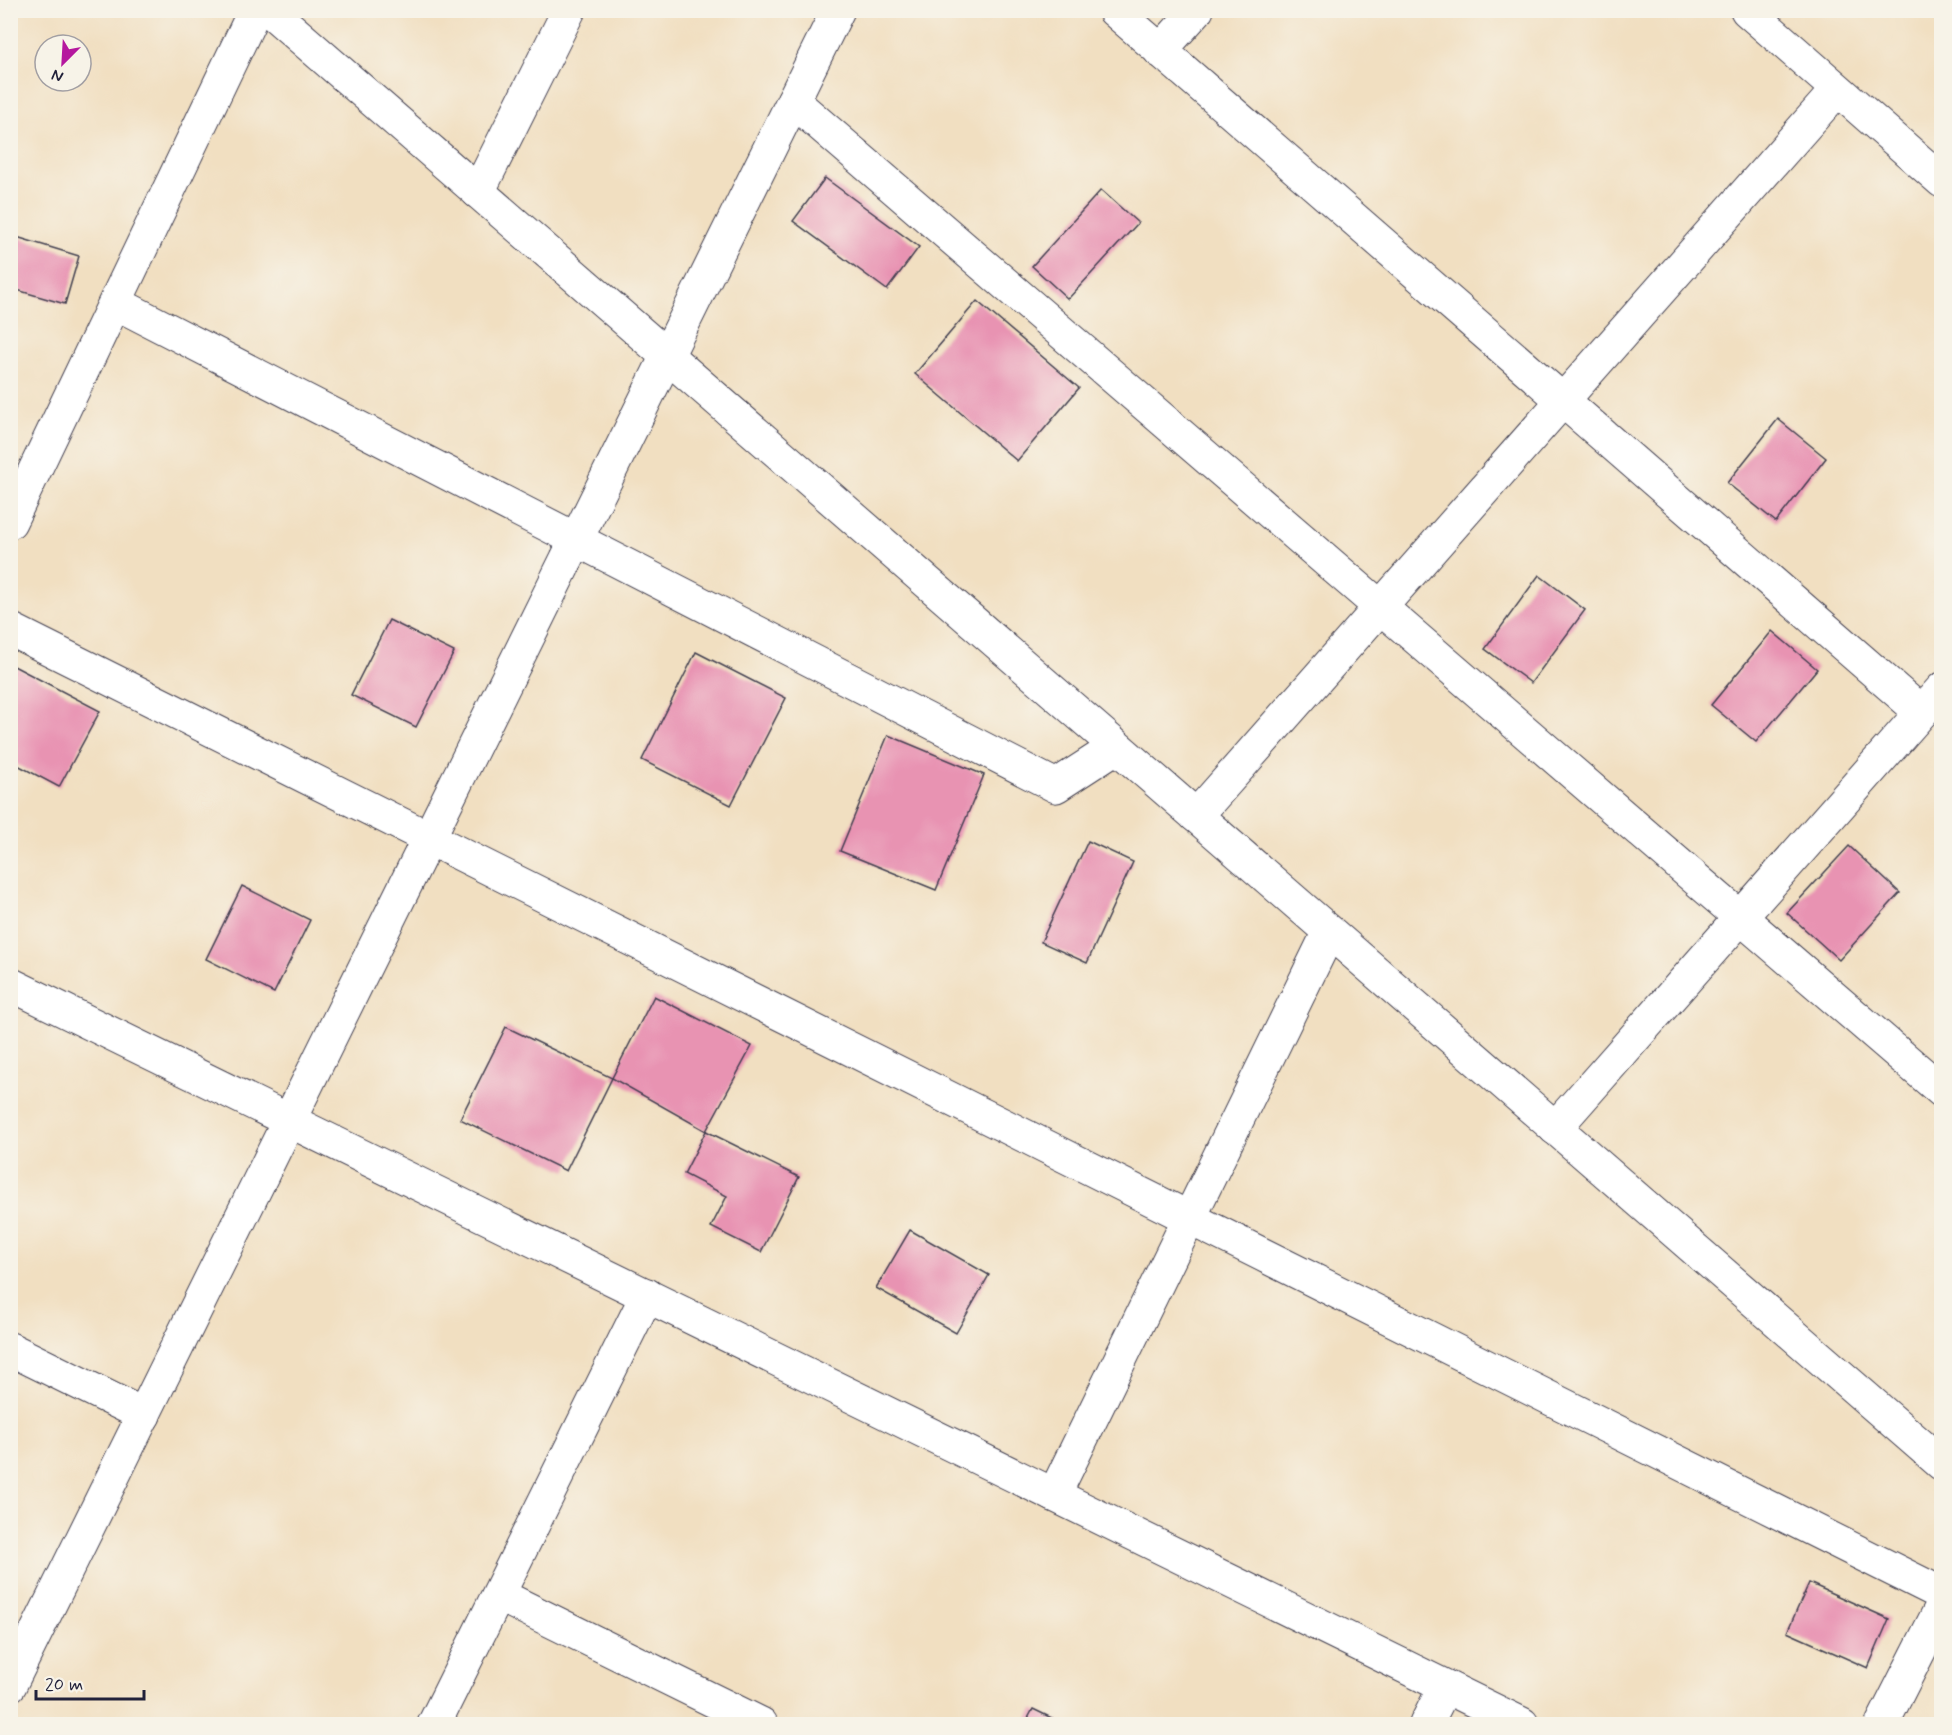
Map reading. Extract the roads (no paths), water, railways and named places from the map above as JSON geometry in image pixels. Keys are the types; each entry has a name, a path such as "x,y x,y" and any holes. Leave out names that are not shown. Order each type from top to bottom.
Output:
{"street":[{"path":"10,522 255,10"},
{"path":"269,10 1941,1464"},
{"path":"478,192 568,10"},
{"path":"10,1685 838,10"},
{"path":"1114,10 1563,401 1931,701 1555,1128"},
{"path":"1160,51 1197,10"},
{"path":"1747,10 1941,181"},
{"path":"1196,816 1837,90"},
{"path":"793,101 1940,1088"},
{"path":"116,303 1056,786 1116,747"},
{"path":"10,629 1941,1594"},
{"path":"1054,1495 1329,932"},
{"path":"10,984 1522,1725"},
{"path":"434,1725 647,1295"},
{"path":"10,1349 144,1415"},
{"path":"499,1594 761,1725"},
{"path":"1882,1725 1941,1606"},
{"path":"1426,1725 1445,1687"}]}
